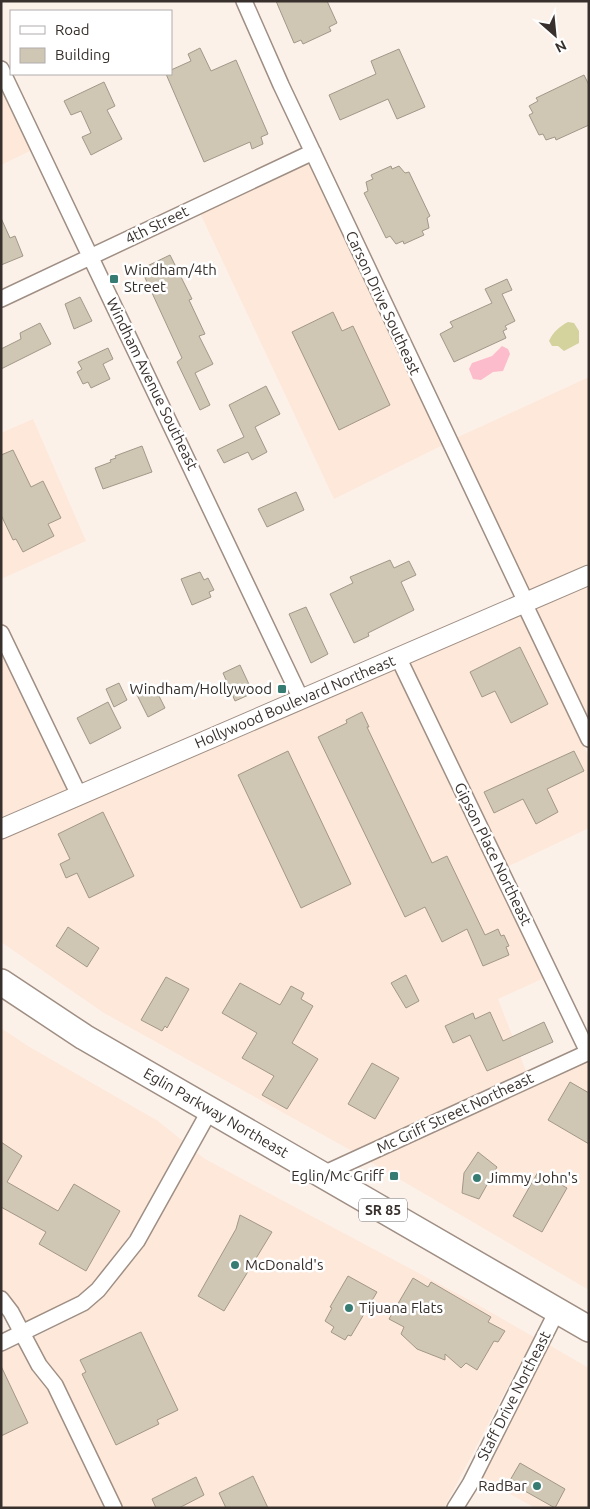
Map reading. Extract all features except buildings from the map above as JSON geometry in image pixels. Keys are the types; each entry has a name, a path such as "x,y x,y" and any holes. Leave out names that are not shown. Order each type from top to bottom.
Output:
{"highway":[{"name":"Eglin Parkway Northeast","path":"1,982 76,1032 589,1329"}],"street":[{"name":"Carson Drive Southeast","path":"244,1 312,152 589,739"},
{"name":"Windham Avenue Southeast","path":"1,68 301,699"},
{"name":"4th Street","path":"1,299 312,152"},
{"name":"Hollywood Boulevard Northeast","path":"1,829 589,575"},
{"path":"1,633 78,795"},
{"name":"Gipson Place Northeast","path":"398,657 588,1052"},
{"name":"Mc Griff Street Northeast","path":"321,1175 588,1052"},
{"path":"1,1344 83,1303 98,1290 137,1240 210,1110"},
{"path":"1,1299 39,1365 55,1385 114,1508"},
{"name":"Staff Drive Northeast","path":"455,1508 470,1484 557,1311"}],"shaded area":[{"path":"1,86 32,150 1,165"},
{"path":"309,163 443,445 334,499 200,213"},
{"path":"568,322 574,323 579,331 579,343 564,351 558,346 552,346 549,341 562,325"},
{"path":"502,346 508,349 510,354 503,371 493,372 481,380 473,379 469,369 472,363 492,356"},
{"path":"589,377 589,566 529,591 456,438"},
{"path":"33,419 86,541 1,579 1,433"},
{"path":"589,584 589,722 534,608"},
{"path":"521,614 589,757 589,828 507,867 409,662"},
{"path":"1,651 68,790 1,820"},
{"path":"395,668 544,978 498,999 526,1071 352,1151 104,1013 1,942 1,839"},
{"path":"1,1028 28,1046 158,1121 183,1141 130,1235 92,1284 79,1296 25,1322 17,1307 1,1288"},
{"path":"589,1061 589,1290 370,1162 443,1129"},
{"path":"196,1152 205,1159 471,1301 534,1337 444,1508 123,1508 62,1382 45,1361 33,1338 87,1311 104,1297 143,1246"},
{"path":"19,1344 33,1370 49,1390 106,1508 1,1508 1,1353"},
{"path":"549,1345 589,1368 589,1508 535,1508 482,1478 478,1482"}],"place":[{"name":"Windham/4th Street","path":"114,279"},
{"name":"Windham/Hollywood","path":"282,689"},
{"name":"Eglin/Mc Griff","path":"394,1176"},
{"name":"Jimmy John's","path":"477,1178"},
{"name":"McDonald's","path":"235,1265"},
{"name":"Tijuana Flats","path":"349,1308"},
{"name":"RadBar","path":"537,1486"}]}
